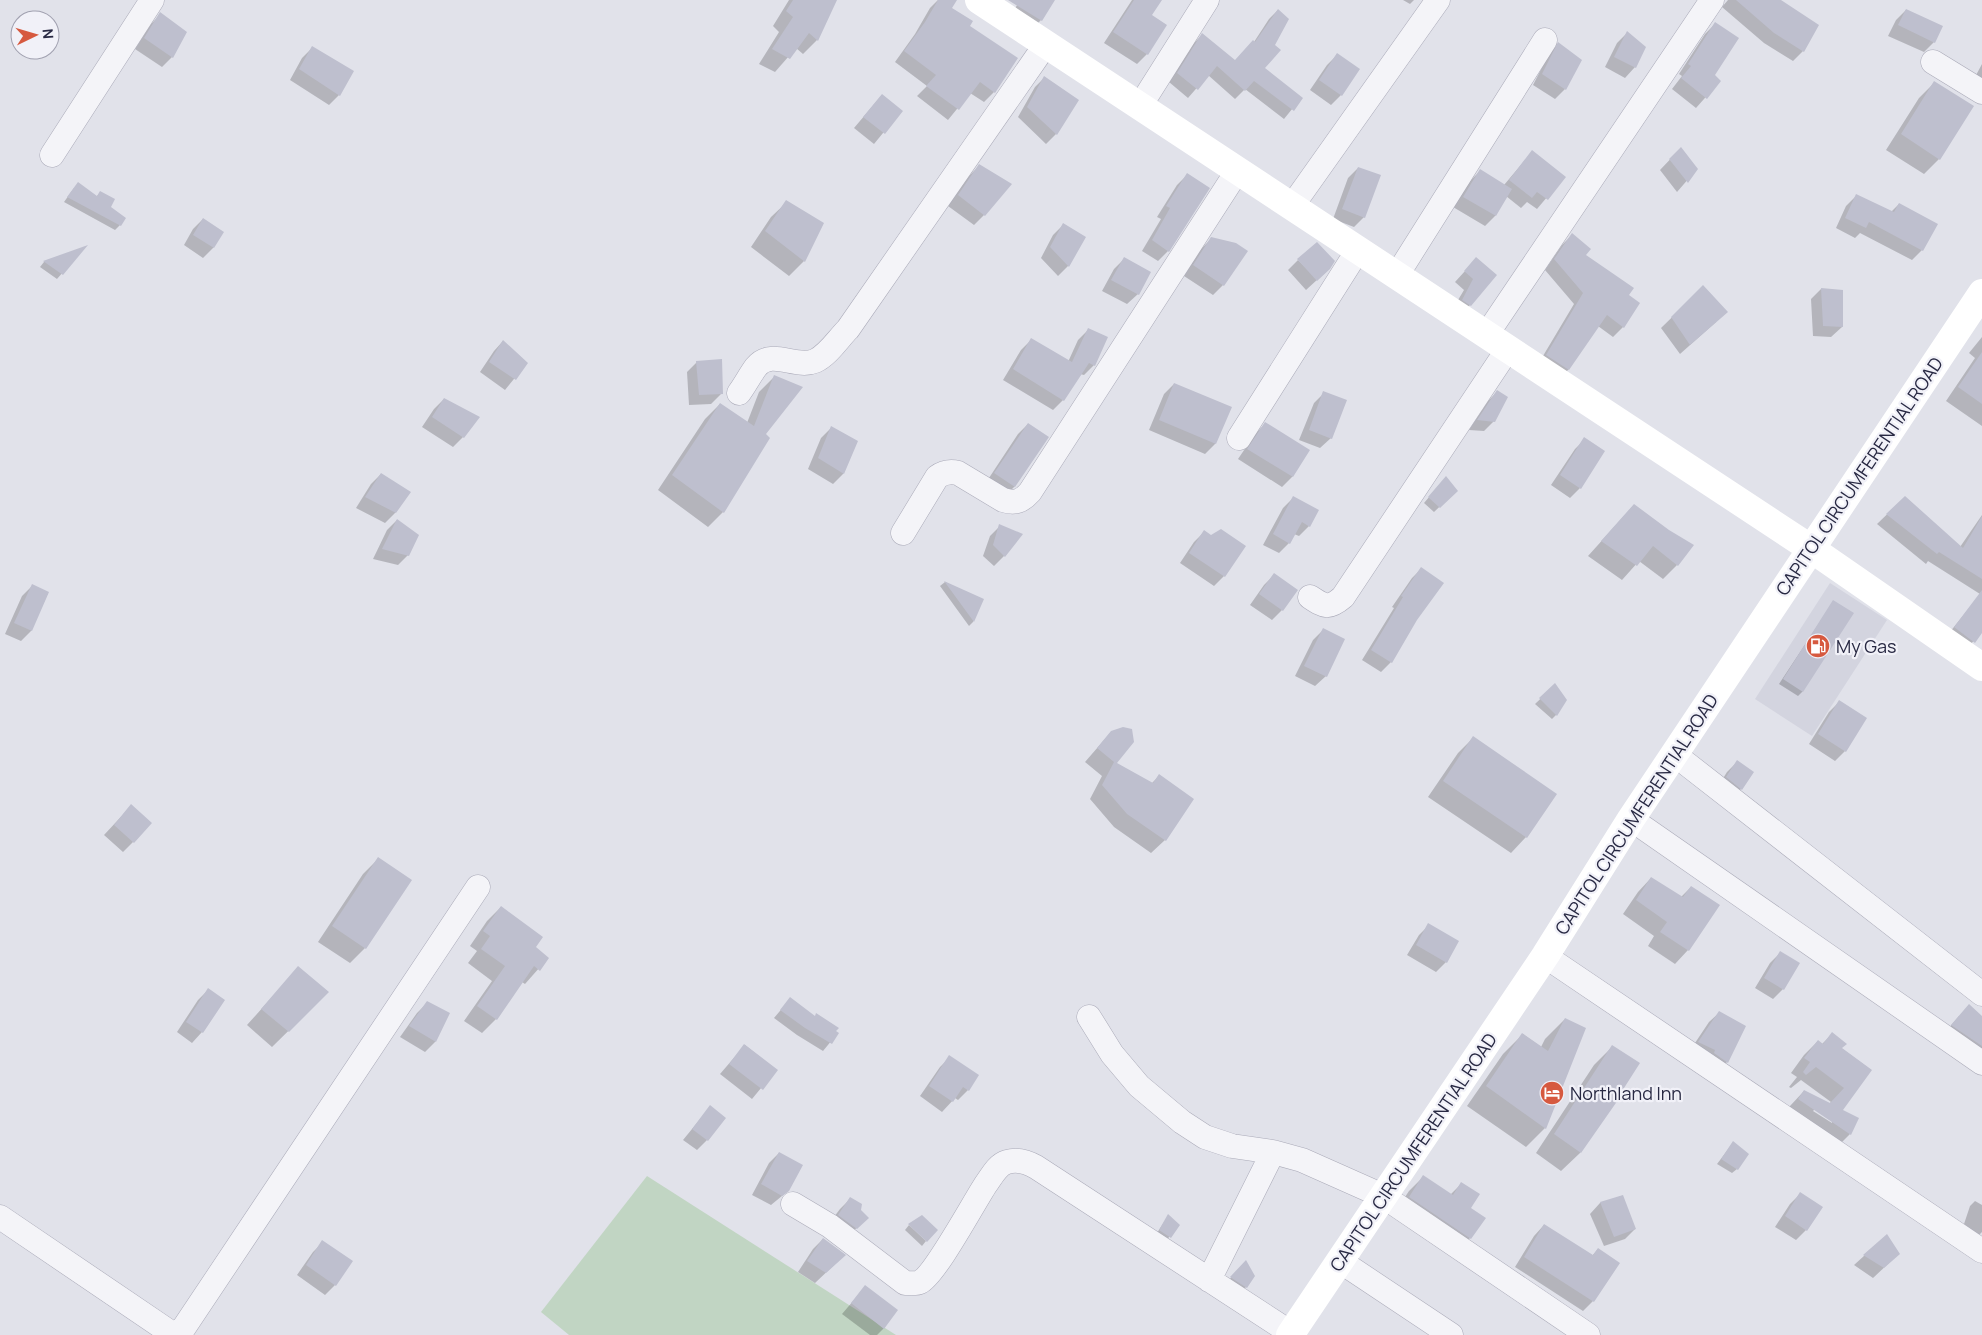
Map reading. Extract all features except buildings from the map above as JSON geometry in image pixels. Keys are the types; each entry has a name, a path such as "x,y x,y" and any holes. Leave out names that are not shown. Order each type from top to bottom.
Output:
{"main road":[{"path":"980,0 1810,548 1982,667"},
{"name":"CAPITOL CIRCUMFERENTIAL ROAD","path":"1291,1334 1545,956 1631,819 1810,548 1982,293"}],"street":[{"path":"52,155 152,0"},
{"path":"1140,106 1207,0"},
{"path":"1292,206 1438,0"},
{"path":"1310,597 1328,606 1336,603 1343,597 1497,342 1712,0"},
{"path":"1397,275 1545,40"},
{"path":"739,393 757,365 766,359 777,358 802,364 813,362 827,352 848,328 1046,44"},
{"path":"1933,62 1982,92"},
{"path":"903,533 937,477 943,473 951,471 958,473 1003,500 1010,502 1017,502 1027,495 1238,170"},
{"path":"1239,438 1358,250"},
{"path":"1674,754 1982,994"},
{"path":"1631,819 1982,1064"},
{"path":"179,1335 478,887"},
{"path":"1545,956 1982,1251"},
{"path":"1089,1017 1112,1054 1139,1086 1182,1122 1205,1137 1232,1146 1273,1152 1302,1160 1383,1196 1588,1335"},
{"path":"1209,1280 1273,1152"},
{"path":"793,1204 830,1226 905,1282 920,1282 937,1264 976,1198 999,1166 1007,1162 1026,1162 1291,1334"},
{"path":"0,1217 174,1335"},
{"path":"1340,1261 1451,1335"}],"shaded area":[{"path":"1830,583 1887,620 1812,736 1755,699"}],"green space":[{"path":"647,1176 896,1335 569,1335 541,1312"}],"place":[{"name":"My Gas","path":"1818,646"},
{"name":"Northland Inn","path":"1552,1093"}]}
